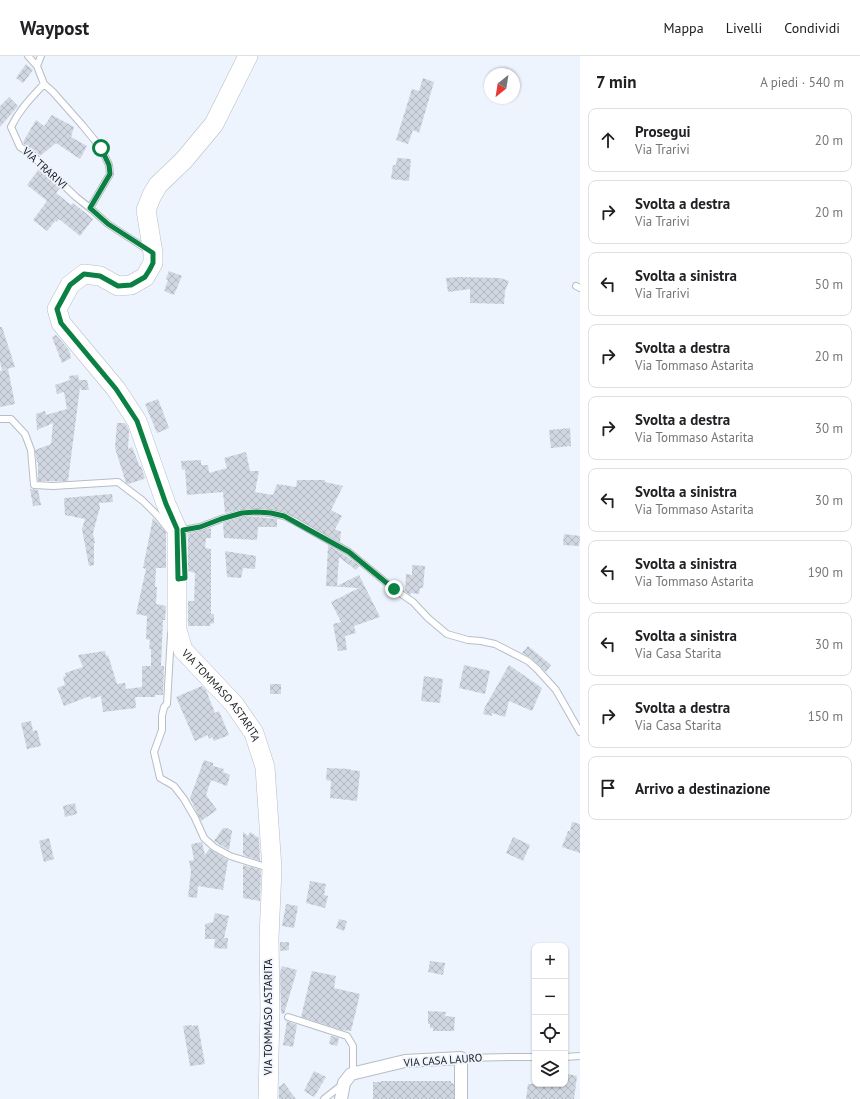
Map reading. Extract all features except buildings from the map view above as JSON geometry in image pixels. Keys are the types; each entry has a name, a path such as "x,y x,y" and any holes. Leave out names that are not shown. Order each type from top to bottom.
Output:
{"main road":[{"name":"VIA TOMMASO ASTARITA","path":"248,56 214,124 184,160 158,185 152,195 146,210 153,253 153,263 145,277 131,285 118,286 100,276 84,274 70,285 57,309 61,323 116,389 137,421 166,504 177,529 181,579 177,611 177,630 183,650 234,704 254,733 265,767 272,868 269,936 270,1011 268,1099"}],"street":[{"name":"VIA CASA LAURO","path":"353,1074 405,1061 461,1058"},
{"path":"461,1058 461,1099"},
{"path":"342,1099 344,1083 351,1074 353,1074"}],"lane":[{"path":"28,56 37,66 44,84 50,88 101,148 107,161 110,174 90,208"},
{"path":"37,66 41,56"},
{"name":"VIA TRARIVI","path":"44,84 21,109 11,126 20,147 33,156 76,197 113,228 153,253"},
{"path":"0,419 11,419 24,434 31,450 34,485 53,486 118,482 143,501 168,529 177,529"},
{"path":"184,558 183,530 200,527 242,513 271,513 284,516 349,552 394,589 413,602 428,618 447,634 468,640 481,640 495,644 528,662 537,669 556,690 580,732"},
{"path":"177,611 170,639 167,704 164,707 162,716 162,730 154,752 160,778 174,786 184,799 195,818 204,838 214,847 230,856 272,868"},
{"path":"288,1017 348,1036 353,1046 353,1074"},
{"name":"VIA CASA LAURO","path":"461,1058 510,1056 532,1058"},
{"path":"568,1057 580,1056"},
{"path":"324,1099 344,1083"}],"route":[{"path":"101,148 106,156 110,174 90,208 123,235 153,253 153,263 145,277 131,285 118,286 100,276 84,274 70,285 57,309 61,323 116,389 137,421 166,504 177,529 178,579 185,578 183,530 200,527 242,513 257,512 284,516 296,522 349,552 394,589"}]}
